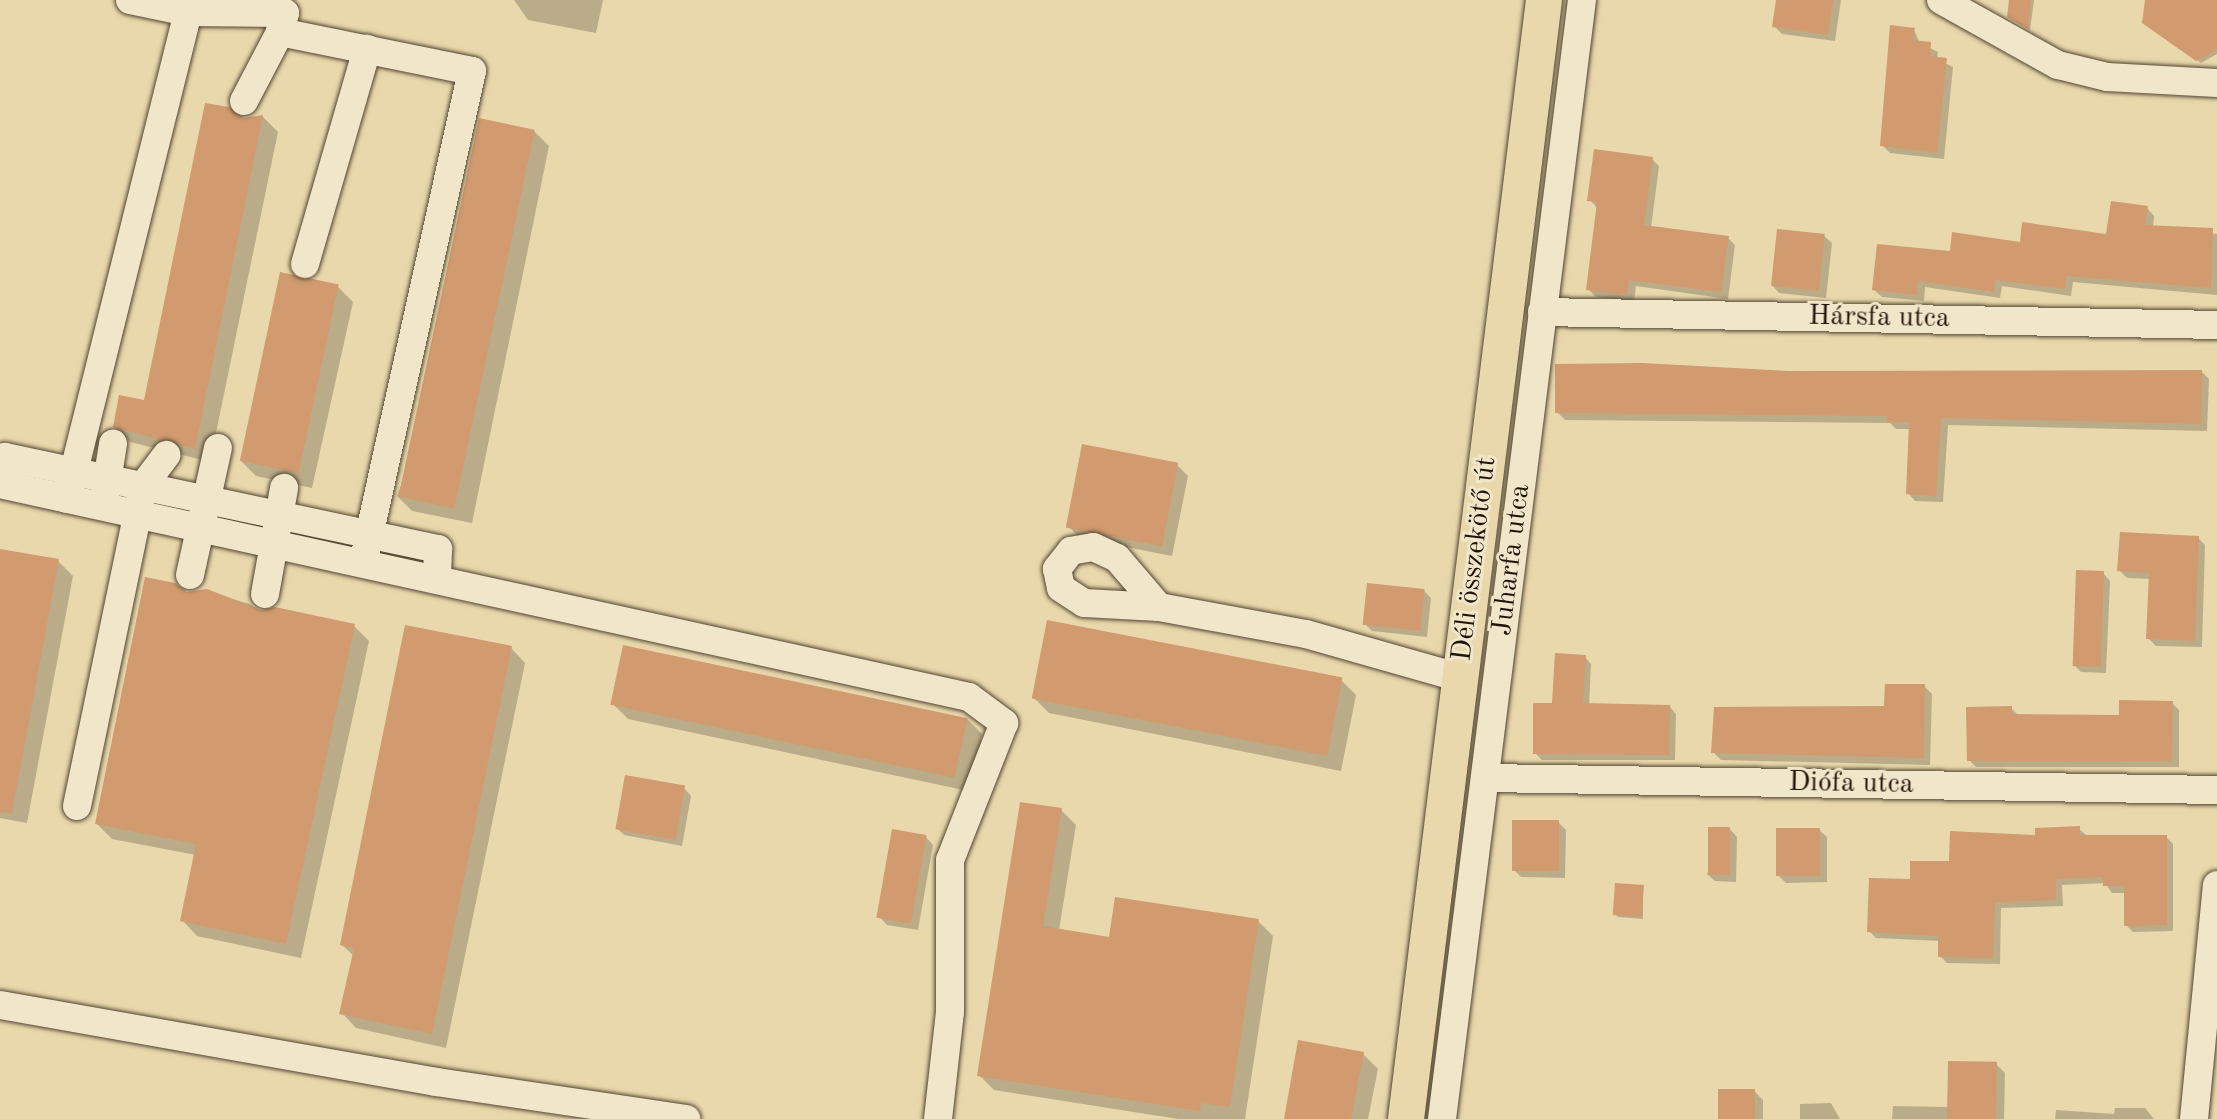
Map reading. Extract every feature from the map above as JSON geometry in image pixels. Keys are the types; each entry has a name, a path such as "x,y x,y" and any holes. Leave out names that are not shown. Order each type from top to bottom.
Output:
{"main road":[{"name":"Déli összekötő út","path":"1406,1119 1544,0"}],"street":[{"path":"131,0 188,12 285,13 280,32 244,101"},
{"name":"Juharfa utca","path":"1442,1119 1582,0"},
{"path":"1941,0 2058,65 2123,79 2217,83"},
{"path":"67,499 70,471 188,12"},
{"path":"280,32 472,71 366,535 363,563"},
{"path":"305,264 367,49"},
{"name":"Hársfa utca","path":"1542,312 2217,325"},
{"path":"104,507 113,444"},
{"path":"190,575 203,528 205,499 218,448"},
{"path":"77,806 143,486 166,455"},
{"path":"0,472 5,457 205,499 282,501 366,535 438,549 437,579"},
{"path":"0,484 951,690 1004,723 950,860 950,1012 938,1119"},
{"path":"265,594 278,544 282,501"},
{"path":"1159,607 1306,634 1460,678"},
{"name":"Diófa utca","path":"1486,778 2217,790"},
{"path":"2194,1119 2217,885"},
{"path":"0,1005 436,1082 686,1119"}],"building":[{"path":"1776,0 1833,0 1828,35 1772,27"},
{"path":"2009,0 2031,0 2028,29 2007,17"},
{"path":"2145,0 2217,0 2217,50 2196,61 2142,23"},
{"path":"1890,25 1915,28 1913,40 1931,42 1930,56 1947,58 1937,153 1880,146"},
{"path":"205,103 229,107 244,118 263,115 195,449 113,427 119,395 144,400"},
{"path":"479,118 535,130 454,508 399,497"},
{"path":"1594,149 1653,157 1644,225 1729,236 1721,292 1629,280 1627,295 1586,290 1597,202 1587,201"},
{"path":"2111,201 2148,206 2145,225 2213,228 2211,288 2066,276 2065,289 1995,280 1994,292 1918,281 1917,295 1872,290 1877,244 1950,251 1952,232 2020,242 2022,222 2106,234"},
{"path":"1777,229 1825,234 1819,291 1771,286"},
{"path":"280,272 339,284 299,473 240,461"},
{"path":"1642,363 1788,371 2202,370 2201,424 1941,418 1936,496 1906,494 1909,422 1887,422 1887,416 1555,413 1555,364"},
{"path":"1082,444 1178,463 1162,546 1066,527"},
{"path":"2120,532 2199,536 2195,641 2146,639 2149,573 2117,571"},
{"path":"0,549 59,559 12,813 0,812"},
{"path":"2076,570 2104,571 2101,667 2073,666"},
{"path":"145,577 175,583 187,592 207,589 261,610 275,607 355,624 286,944 180,921 196,844 95,824"},
{"path":"1367,583 1425,589 1420,631 1363,625"},
{"path":"1047,620 1342,677 1327,756 1032,699"},
{"path":"405,625 512,646 432,1034 339,1014 354,948 340,945"},
{"path":"623,645 967,718 955,778 610,705"},
{"path":"1555,653 1586,655 1583,703 1670,705 1669,755 1533,754 1533,703 1552,703"},
{"path":"1885,684 1925,684 1924,758 1711,753 1714,707 1884,706"},
{"path":"2119,700 2173,701 2172,761 1967,761 1966,707 2012,706 2012,714 2119,715"},
{"path":"625,775 685,786 676,840 615,829"},
{"path":"1020,802 1062,808 1043,926 1109,937 1115,897 1259,919 1230,1107 1201,1103 1200,1111 977,1076"},
{"path":"1512,820 1559,820 1559,871 1512,871"},
{"path":"2080,826 2080,835 2167,835 2167,925 2124,926 2124,886 2103,886 2103,877 2056,879 2056,900 1995,902 1993,958 1938,957 1938,936 1867,932 1869,878 1910,879 1910,861 1949,861 1950,831 2035,835 2035,828"},
{"path":"1708,827 1730,827 1730,875 1708,875"},
{"path":"1776,828 1820,828 1820,876 1776,876"},
{"path":"892,829 926,835 911,924 876,918"},
{"path":"1615,883 1644,885 1642,917 1613,915"},
{"path":"1298,1040 1364,1052 1351,1119 1284,1119"},
{"path":"1948,1061 1997,1062 1996,1119 1947,1119"},
{"path":"1718,1089 1755,1089 1755,1119 1718,1119"}]}
